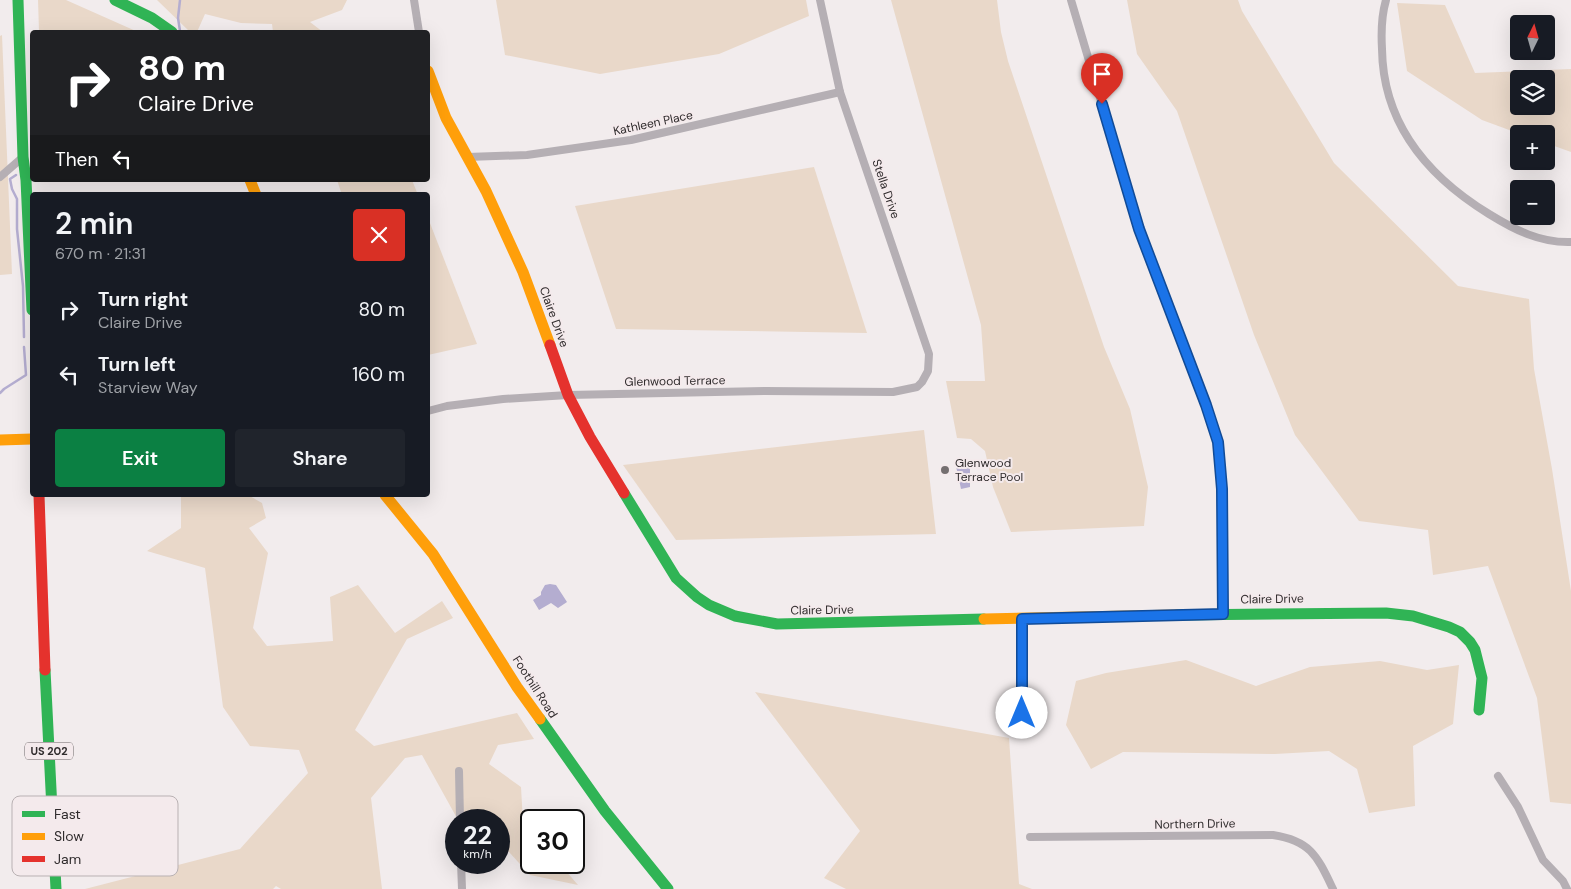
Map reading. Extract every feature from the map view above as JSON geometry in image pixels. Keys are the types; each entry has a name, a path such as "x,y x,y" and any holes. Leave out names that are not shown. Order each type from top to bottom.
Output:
{"main road":[{"path":"18,0 23,157 26,180 30,267"},
{"path":"115,0 152,18 169,30"},
{"name":"Claire Drive","path":"430,76 446,118 486,191 523,272 568,395 590,437 676,578 684,587 712,607 750,621 778,624 1223,614 1386,613 1413,616 1460,632 1470,642 1475,650 1482,678 1479,710"},
{"path":"0,440 30,439"},
{"name":"US 202","path":"39,497 51,796"},
{"name":"Foothill Road","path":"387,497 433,554 517,686 604,811 668,889"},
{"name":"US 202","path":"55,876 56,889"}],"street":[{"path":"414,0 419,30"},
{"name":"Stella Drive","path":"820,0 840,92 929,354 928,371 922,382"},
{"path":"1071,0 1139,229 1218,442 1222,489 1223,614"},
{"path":"1386,0 1381,22 1382,63 1388,98 1402,130 1425,162 1470,202 1513,228 1531,236 1559,242 1571,242"},
{"name":"Kathleen Place","path":"467,157 527,155 631,140 840,92"},
{"path":"0,177 23,157"},
{"name":"Glenwood Terrace","path":"430,410 447,406 503,399 568,395 765,391 893,392 917,387 922,382"},
{"path":"1022,619 1022,713"},
{"path":"459,770 460,809"},
{"path":"1498,776 1518,807 1543,860 1563,881 1567,889"},
{"name":"Northern Drive","path":"1030,837 1273,835 1290,838 1303,844 1310,850 1325,872 1333,889"},
{"path":"461,874 462,889"}],"shaded area":[{"path":"38,0 66,0 134,30 39,30"},
{"path":"157,0 347,0 342,10 310,22 320,30 273,30 272,24 241,23 205,14 198,30 188,30"},
{"path":"496,0 806,0 809,16 719,54 600,74 505,55"},
{"path":"891,0 997,0 1001,32 1008,61 1104,347 1130,409 1148,487 1144,526 1011,532 993,487 985,451 971,439 957,438 946,381 985,381 981,325"},
{"path":"1127,0 1238,0 1242,11 1334,163 1458,286 1529,299 1534,369 1571,591 1571,804 1550,802 1537,698 1488,566 1433,575 1428,530 1359,521 1295,435 1254,335 1177,111 1137,54"},
{"path":"1397,3 1445,5 1475,73 1510,72 1510,115 1555,115 1555,70 1547,70 1571,69 1571,152 1555,146 1555,125 1510,125 1510,130 1482,120 1407,71"},
{"path":"2,35 12,274 0,275 0,36"},
{"path":"814,167 867,333 616,329 575,206"},
{"path":"338,182 413,182 417,192 341,192"},
{"path":"430,223 477,344 430,355"},
{"path":"924,430 936,534 676,540 623,465"},
{"path":"970,465 970,487 961,489 956,466"},
{"path":"181,497 252,497 262,503 266,518 249,528 268,553 253,628 267,646 333,641 330,597 358,585 395,633 442,601 453,618 407,639 355,730 374,746 517,713 534,739 498,745 489,764 521,787 522,809 520,809 520,864 510,853 510,809 452,809 422,755 405,758 371,798 382,889 281,889 276,886 273,889 85,889 135,876 178,876 178,865 240,849 308,773 299,750 250,746 223,707 205,568 147,551 181,528"},
{"path":"545,585 556,585 567,602 558,608 551,603 539,610 533,600 541,595"},
{"path":"1186,660 1256,686 1310,667 1380,661 1427,670 1459,665 1453,724 1413,746 1415,806 1369,813 1357,769 1329,751 1275,754 1123,752 1091,769 1066,725 1076,681 1106,673"},
{"path":"755,692 1009,738 1019,884 1032,889 846,889 824,878 860,831"},
{"path":"568,874 578,885 530,875"}],"waterway":[{"path":"180,0 178,18 180,30"},
{"path":"16,175 10,179 17,199 17,229 23,286 24,337"},
{"path":"0,393 26,375 24,347"}],"traffic: fast":[{"path":"18,0 23,157 26,180 30,267"},
{"path":"115,0 152,18 169,30"},
{"path":"624,493 676,578 709,605 735,616 777,624 984,619"},
{"path":"1177,615 1386,613 1413,616 1449,627 1460,632 1475,650 1482,678 1479,710"},
{"path":"45,670 51,796"},
{"path":"540,719 605,811 668,889"},
{"path":"55,876 56,889"}],"traffic: slow":[{"path":"430,76 446,118 486,191 523,272 550,345"},
{"path":"251,182 255,192"},
{"path":"0,440 30,439"},
{"path":"387,497 433,554 517,687 540,719"},
{"path":"984,619 1177,615"}],"traffic: jam":[{"path":"550,345 568,395 590,437 624,493"},
{"path":"39,497 45,670"}],"place":[{"name":"Glenwood Terrace Pool","path":"945,470"}],"route":[{"path":"1022,713 1022,619 1223,614 1222,489 1218,442 1211,418 1139,229 1102,104"}]}
